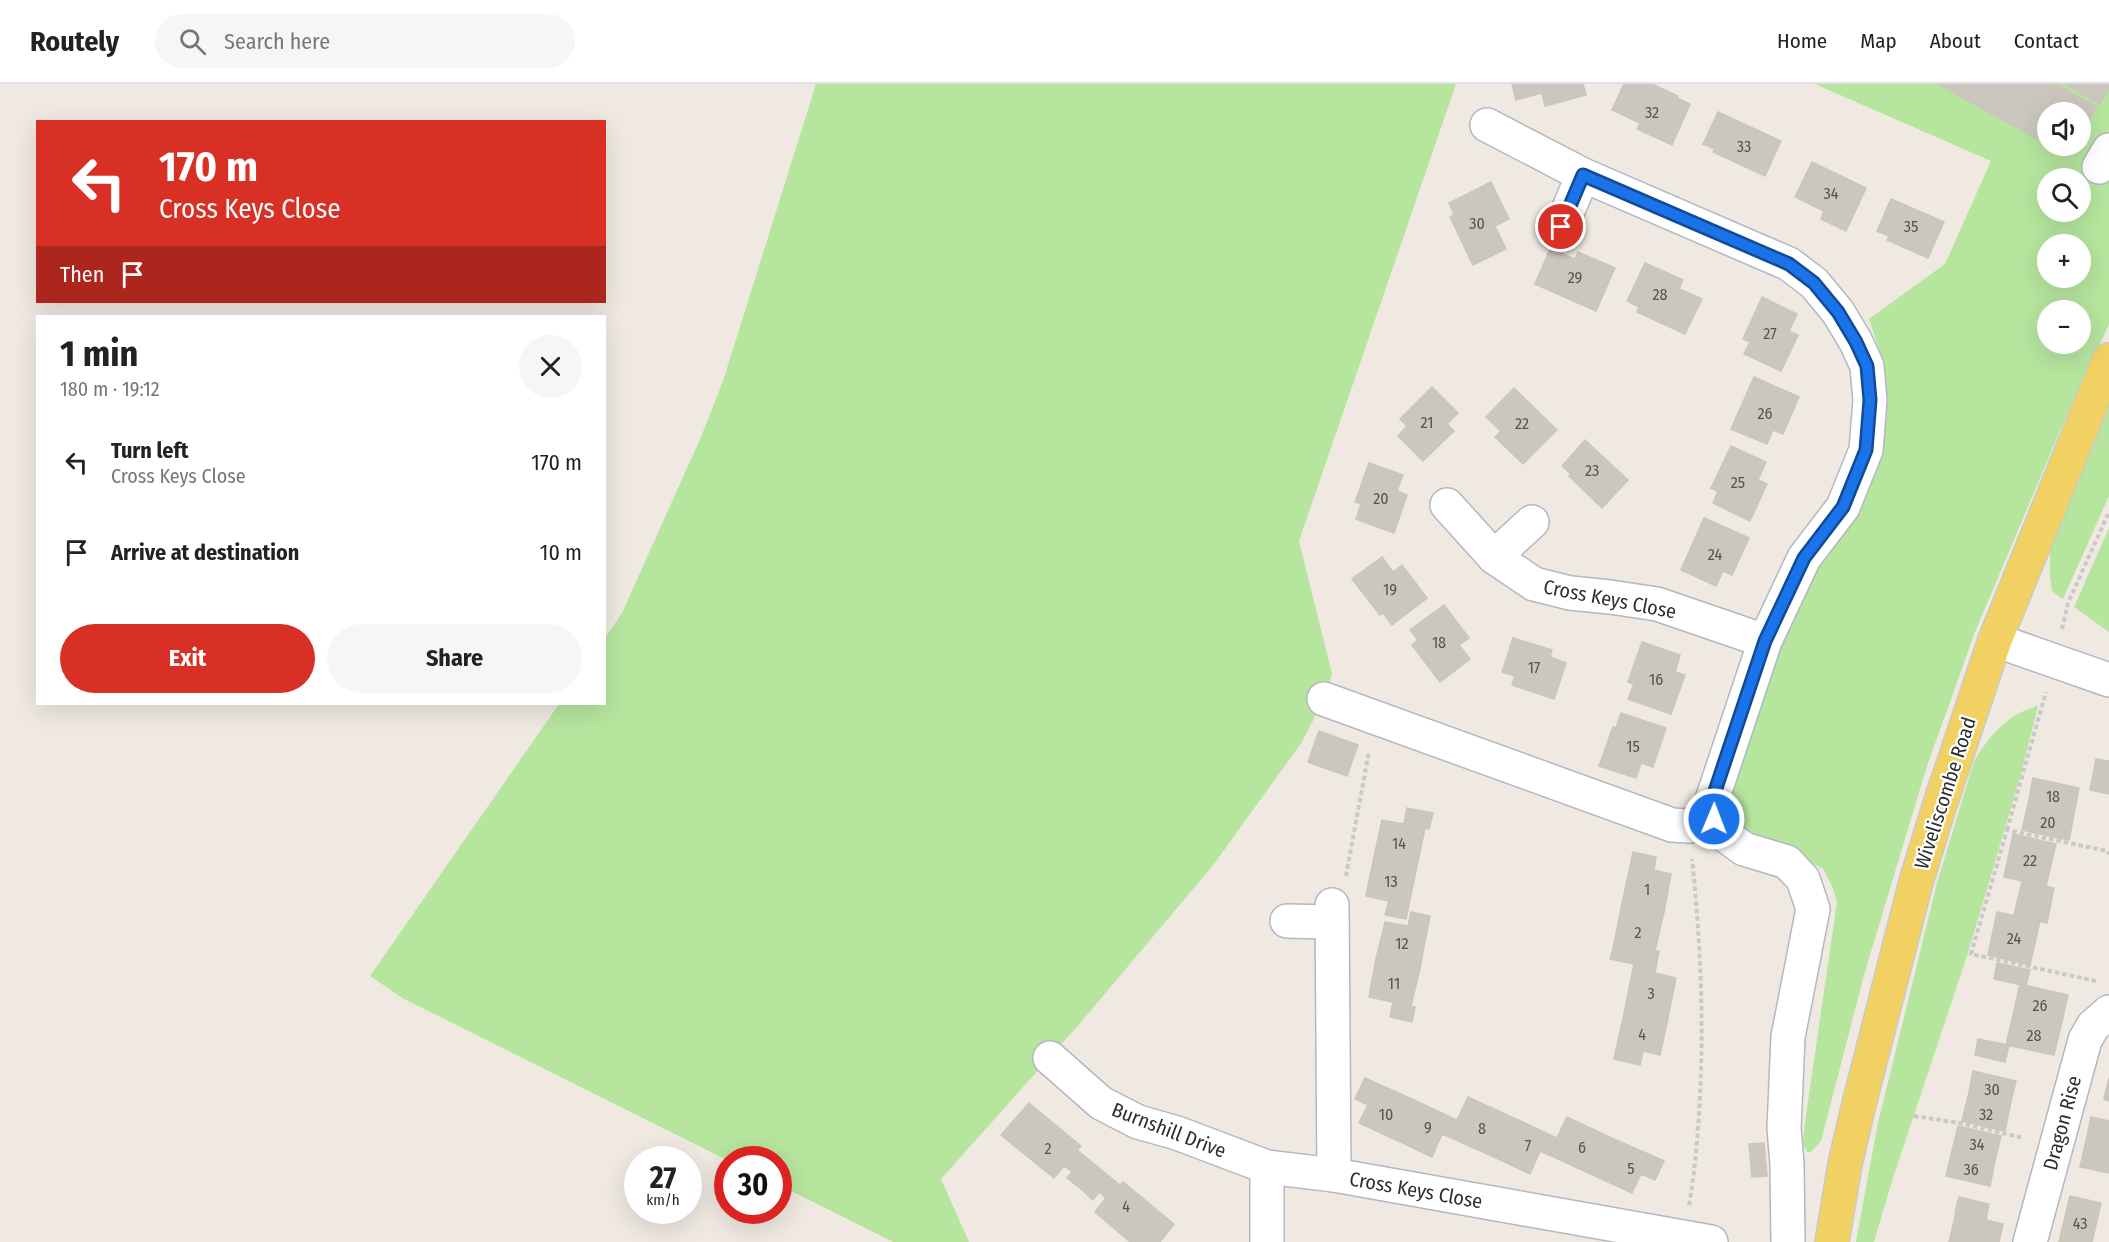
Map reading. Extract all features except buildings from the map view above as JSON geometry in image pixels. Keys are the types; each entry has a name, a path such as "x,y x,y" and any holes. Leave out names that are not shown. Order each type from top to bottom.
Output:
{"main road":[{"name":"Wiveliscombe Road","path":"1832,1242 1845,1164 1916,882 1995,640 2109,360"}],"street":[{"path":"1487,125 1583,175 1789,264 1814,283 1838,312 1867,366 1870,400 1866,450 1843,507 1804,558 1765,641 1712,800 1702,822"},
{"path":"1561,227 1583,175"},
{"name":"Cross Keys Close","path":"1448,505 1494,556 1534,584 1570,593 1657,604 1765,641"},
{"path":"1494,556 1532,522"},
{"path":"1995,640 2055,659 2109,680"},
{"path":"1324,699 1672,825 1702,822 1744,849 1787,862 1803,879 1813,909 1788,1037 1784,1128 1788,1184 1788,1242"},
{"path":"1287,921 1332,913"},
{"name":"Cross Keys Close","path":"1332,913 1334,1175 1697,1240"},
{"name":"Dragon Rise","path":"2030,1242 2085,1040 2093,1026 2109,1012"},
{"name":"Burnshill Drive","path":"1050,1058 1101,1103 1138,1122 1267,1167 1334,1175"},
{"path":"1267,1167 1267,1242"}],"path":[{"path":"2099,982 1971,954 2055,659 2068,603 2109,512"},
{"path":"1332,913 1342,898 1375,718"},
{"path":"1697,1240 1692,1191 1700,1104 1699,922 1702,822"},
{"path":"2007,830 2107,851 2109,854"},
{"path":"1914,1116 1960,1123 2056,1145"}],"green space":[{"path":"816,84 1456,84 1299,541 1332,674 1324,699 1302,742 1214,864 1082,1021 941,1179 969,1242 893,1242 792,1192 792,1146 714,1146 714,1154 404,999 370,976 558,705 606,705 606,637 622,613 701,437 723,381"},
{"path":"1815,84 1939,84 2037,139 2037,156 2069,157 2091,156 2091,118 2097,107 2056,84 2065,84 2100,104 2109,89 2109,324 2066,417 1975,632 1926,769 1864,975 1821,1141 1811,1152 1807,1152 1803,1144 1805,1122 1837,902 1823,869 1743,831 1735,818 1728,797 1792,606 1884,407 1883,361 1869,319 1945,264 1991,161"},
{"path":"2109,403 2109,496 2063,599 2052,591 2050,550 2070,491"},
{"path":"2109,528 2109,632 2074,607"},
{"path":"2038,706 2021,774 1967,956 1874,1242 1856,1242 1878,1123 1937,883 1974,761 1993,734 2008,720"}],"route":[{"path":"1561,227 1583,175 1789,264 1814,283 1838,312 1867,366 1870,400 1866,450 1843,507 1804,558 1765,641 1712,800 1714,819"}]}
